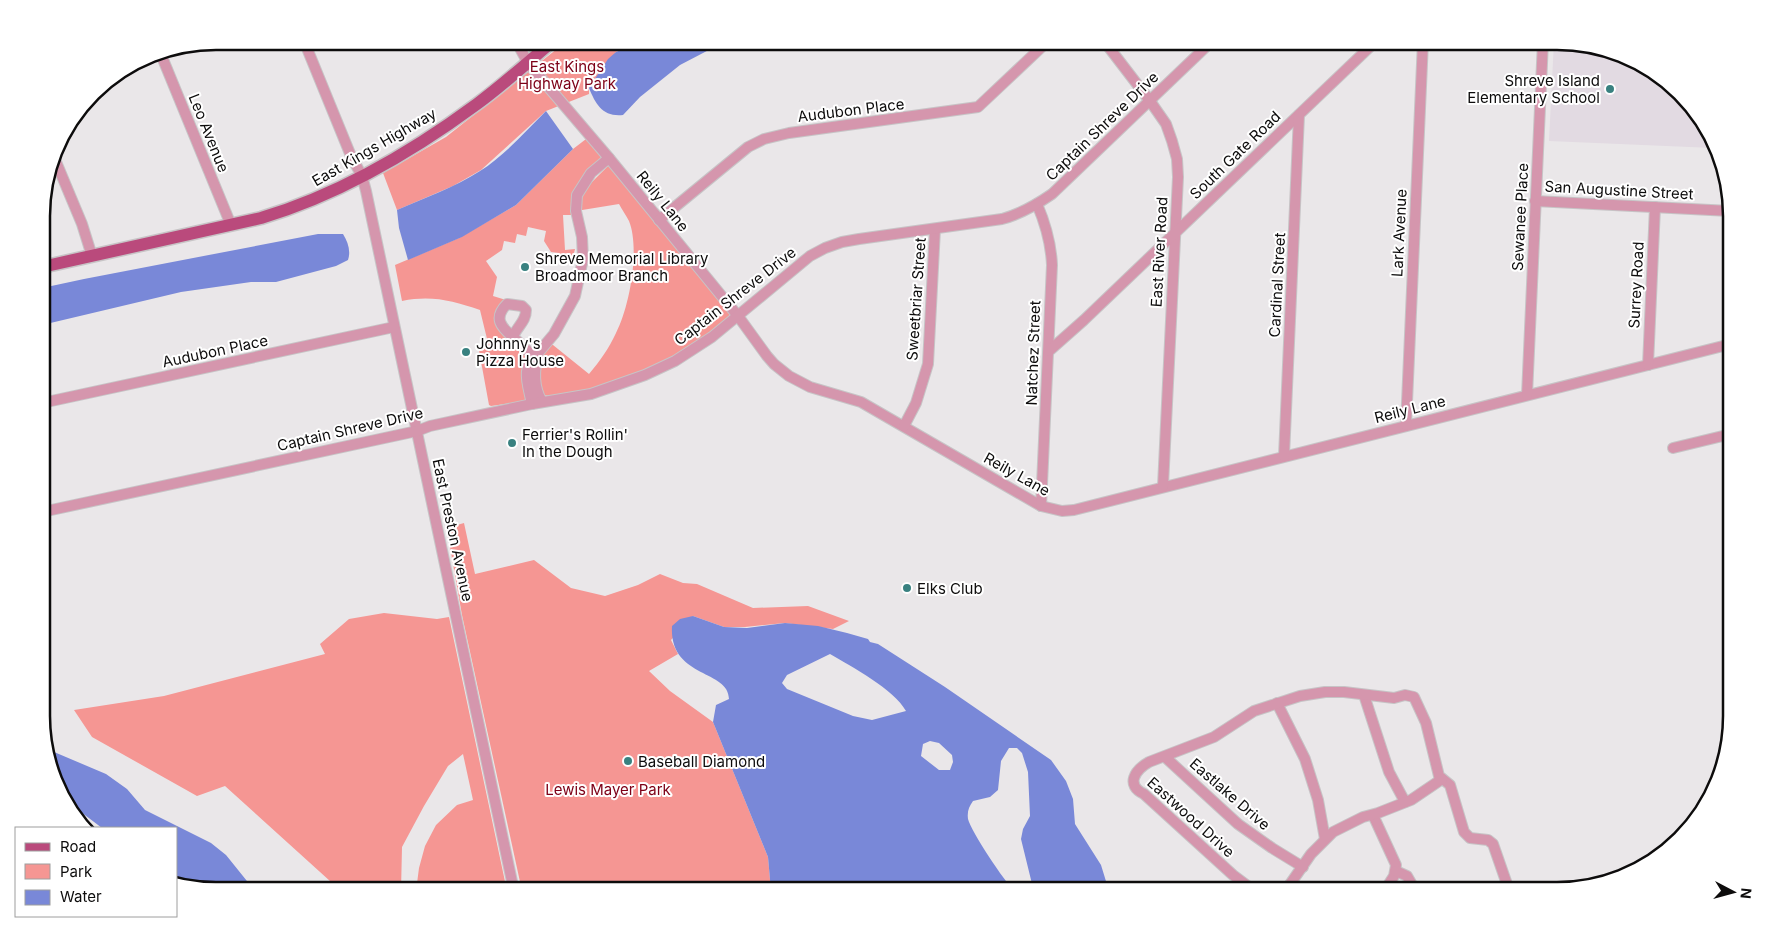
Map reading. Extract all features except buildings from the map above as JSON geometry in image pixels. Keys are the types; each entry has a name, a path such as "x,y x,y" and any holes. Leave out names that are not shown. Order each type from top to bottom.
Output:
{"main road":[{"name":"East Kings Highway","path":"50,265 231,225 294,208 331,192 362,176 444,127 477,104 543,50"}],"street":[{"name":"East Preston Avenue","path":"308,50 351,156 362,176 366,192 512,882"},
{"name":"Reily Lane","path":"521,50 528,62 738,316 767,356 789,376 810,387 860,402 1041,506 1051,509 1062,511 1074,510 1723,346"},
{"name":"Audubon Place","path":"659,220 748,147 764,139 789,133 978,107 1038,50"},
{"name":"East River Road","path":"1111,50 1166,124 1176,159 1178,177 1163,486"},
{"name":"Captain Shreve Drive","path":"50,510 417,431 430,426 537,403 590,394 648,374 676,361 697,347 738,316 799,265 825,248 859,238 1002,219 1020,213 1037,204 1052,194 1203,50"},
{"name":"South Gate Road","path":"1049,351 1367,50"},
{"name":"Lark Avenue","path":"1406,425 1423,50"},
{"name":"Sewanee Place","path":"1527,395 1543,50"},
{"name":"Leo Avenue","path":"163,59 231,225"},
{"name":"Cardinal Street","path":"1284,456 1299,115"},
{"path":"537,403 534,368 536,355 554,334 575,296 583,259 582,237 576,211 577,195 591,173 610,160"},
{"path":"58,166 82,224 92,256"},
{"name":"San Augustine Street","path":"1535,201 1723,211"},
{"name":"Natchez Street","path":"1037,204 1047,230 1051,250 1049,351 1041,506"},
{"name":"Surrey Road","path":"1648,365 1655,207"},
{"name":"Sweetbriar Street","path":"904,426 916,403 928,364 935,228"},
{"name":"Audubon Place","path":"50,401 394,327"},
{"path":"513,337 536,355"},
{"path":"1673,448 1723,436"},
{"name":"Eastwood Drive","path":"1242,882 1135,788 1134,778 1142,766 1214,737 1254,711 1300,696 1325,692 1344,692 1364,696 1394,698 1408,695 1414,697 1426,723 1439,776 1450,785 1464,832 1470,838 1488,840 1494,844 1506,882"},
{"path":"1364,696 1389,772 1405,802"},
{"path":"1277,704 1305,759 1318,800 1325,839"},
{"name":"Eastlake Drive","path":"1165,757 1238,824 1303,867"},
{"path":"1292,882 1311,854 1340,827 1405,802 1424,793 1442,779"},
{"path":"1373,815 1396,865 1396,871 1390,882"},
{"path":"1396,871 1407,876 1410,882"}],"shaded area":[{"name":"Shreve Island Elementary School","path":"1554,50 1557,50 1578,51 1600,56 1630,67 1649,78 1658,84 1689,115 1701,133 1708,148 1549,141"}],"green space":[{"name":"East Kings Highway Park","path":"556,50 621,50 616,52 589,88 589,94 546,111 481,170 453,186 397,210 383,173 446,137"},
{"path":"590,136 609,158 602,163 589,185 612,162 738,316 675,361 569,398 541,395 534,368 545,345 553,345 589,374 601,359 621,322 632,277 634,246 629,221 619,204 576,211 573,215 563,215 565,250 575,249 573,257 569,262 560,262 559,253 551,252 544,241 546,231 528,227 526,236 517,234 515,243 504,241 502,250 486,261 497,277 493,296 506,300 500,322 534,357 530,397 525,401 491,406 489,405 478,345 488,343 480,310 442,300 413,299 402,301 395,265 459,238 516,205 573,149"},
{"name":"Lewis Mayer Park","path":"464,523 475,574 534,560 571,588 605,596 638,585 660,574 683,583 697,584 753,608 808,606 849,621 833,629 785,623 724,627 693,616 671,640 678,654 649,671 670,691 713,722 768,857 770,882 520,882 462,615 447,530 450,527"},
{"path":"384,613 437,619 449,617 505,882 417,882 425,846 436,825 457,805 473,800 463,754 448,766 402,847 401,882 331,882 225,786 197,796 92,737 74,710 164,696 325,654 320,644 349,619"}],"water":[{"path":"621,50 709,50 680,65 640,97 623,115 610,114 601,109 594,100 589,88 608,59"},
{"path":"546,111 573,149 516,205 462,237 408,260 399,228 397,210 450,187 480,171 506,151"},
{"path":"318,234 343,234 349,253 348,260 336,266 276,282 251,282 181,292 50,323 50,286"},
{"path":"693,616 724,627 747,628 785,623 818,626 868,639 870,642 878,644 945,687 1051,760 1066,781 1073,799 1075,824 1101,865 1106,882 1032,882 1021,839 1023,829 1030,816 1028,772 1022,753 1017,748 1009,748 1001,761 998,790 990,797 973,801 968,816 970,825 1007,882 770,882 768,857 713,722 716,705 729,699 726,689 720,682 699,671 680,656 674,643 672,626 680,619","holes":["830,654 861,672 892,695 906,711 872,720 853,716 787,689 782,683 787,675","930,741 939,743 952,755 953,762 950,770 939,770 921,756 923,744"]},
{"path":"54,752 106,774 127,789 145,810 211,843 226,855 248,882 195,881 178,877 178,827 101,827 80,812 72,799"}],"place":[{"name":"Shreve Island Elementary School","path":"1610,89"},
{"name":"Shreve Memorial Library Broadmoor Branch","path":"525,267"},
{"name":"Johnny's Pizza House","path":"466,352"},
{"name":"Ferrier's Rollin' In the Dough","path":"512,443"},
{"name":"Elks Club","path":"907,588"},
{"name":"Baseball Diamond","path":"628,761"}]}
